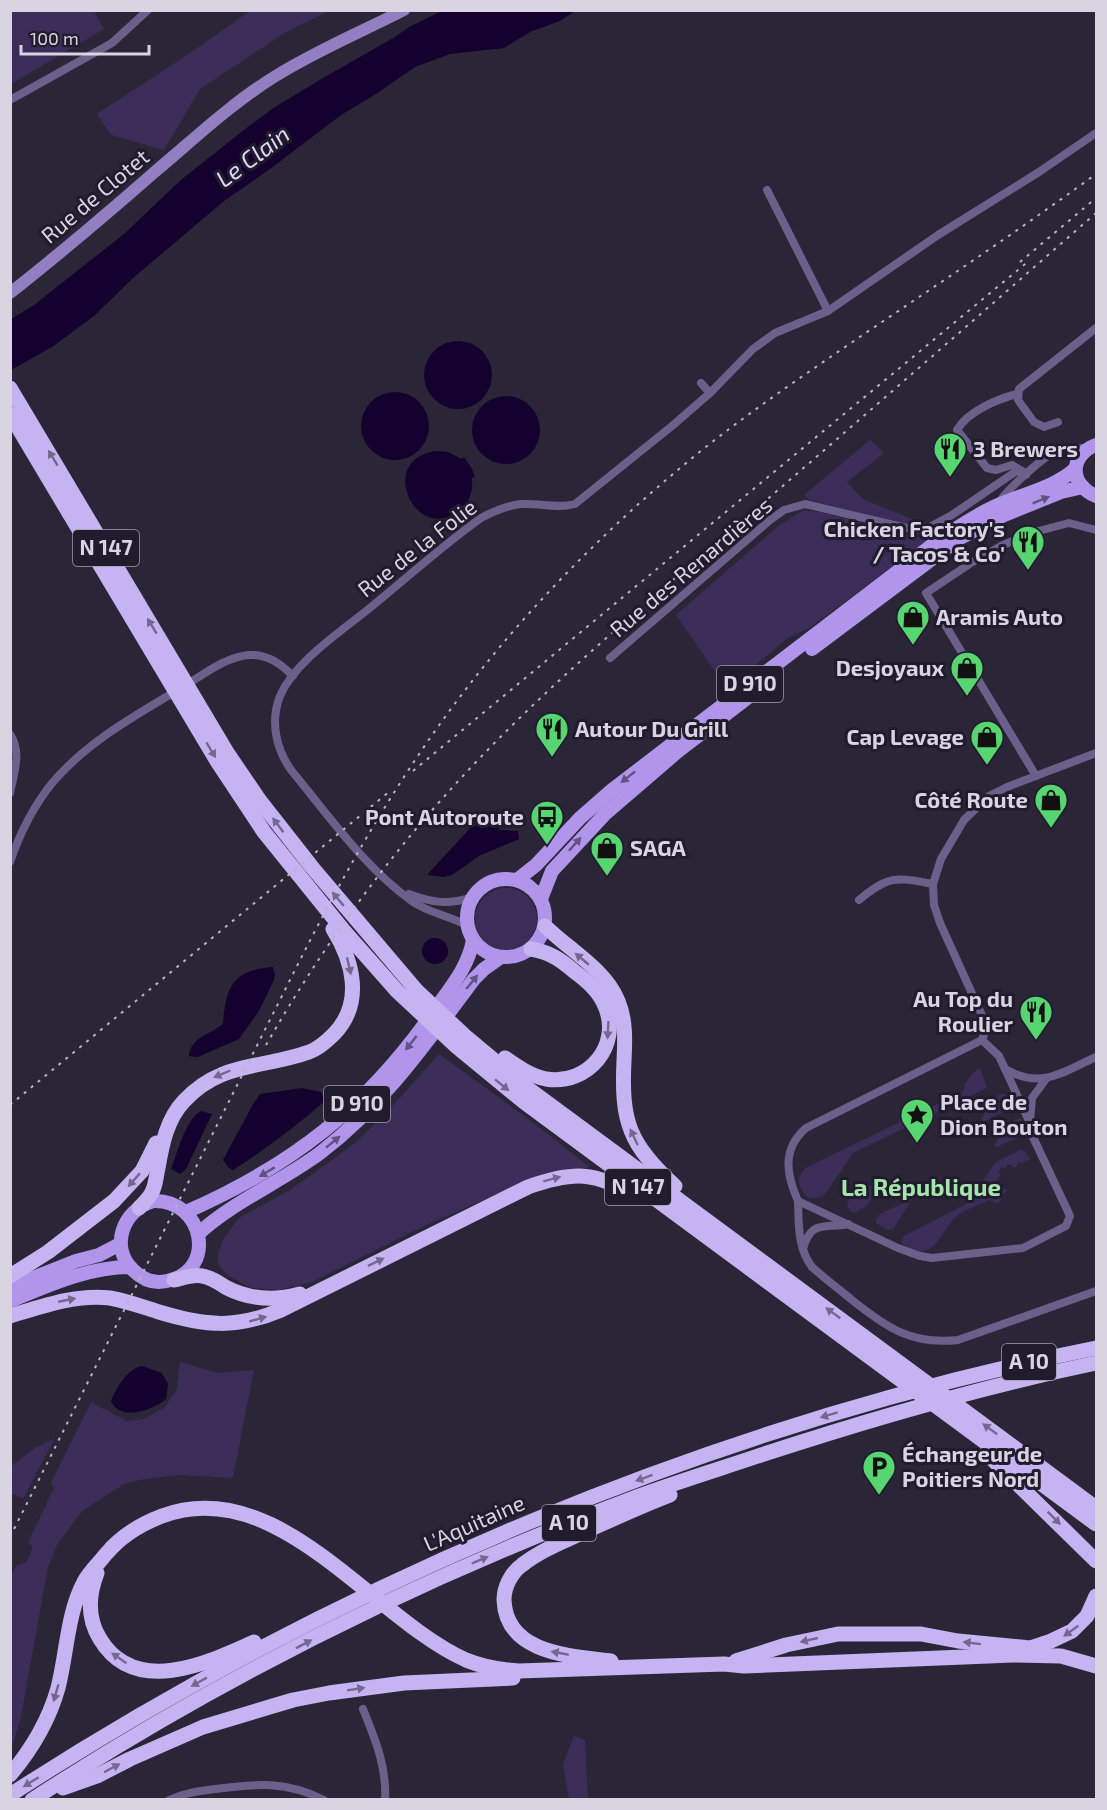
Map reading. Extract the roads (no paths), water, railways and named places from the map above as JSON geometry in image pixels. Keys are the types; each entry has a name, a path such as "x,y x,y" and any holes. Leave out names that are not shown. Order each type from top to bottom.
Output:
{"highway":[{"name":"N 147","path":"10,388 19,420 187,696 295,847 413,997"},
{"name":"N 147","path":"187,696 233,786 300,878 371,962 463,1040 1096,1508"},
{"path":"10,1276 48,1252 114,1201 142,1171 157,1141 166,1131 182,1103 195,1090 212,1078 231,1070 311,1052 327,1041 337,1030 347,1015 352,998 350,965 343,946 308,897 300,878"},
{"path":"545,926 603,979 619,1002 625,1034 623,1096 625,1110 631,1133 641,1152 659,1172 695,1203 767,1258 800,1289"},
{"name":"N 147","path":"463,1040 483,1043 530,1074 547,1079 575,1077 592,1067 598,1059 607,1044 609,1027 602,998 558,957 531,949"},
{"name":"N 147","path":"463,1040 524,1102 1096,1524"},
{"path":"139,1208 151,1194 154,1186 166,1131"},
{"path":"10,1316 60,1301 97,1297 121,1300 195,1322 234,1324 265,1317 528,1187 559,1177 579,1175 599,1178 620,1187 653,1208 785,1303 828,1328 860,1358 979,1447 1096,1561"},
{"path":"174,1280 201,1275 241,1294 267,1299 290,1297 323,1288"},
{"name":"L'Aquitaine","path":"10,1795 114,1731 244,1658 458,1553 558,1511 681,1464 885,1398 1096,1348"},
{"name":"A 10","path":"905,1414 1030,1379 1096,1364"},
{"path":"660,1666 554,1652 522,1639 510,1625 505,1606 506,1588 513,1572 522,1564 561,1543 667,1496 821,1441 905,1414"},
{"name":"L'Aquitaine","path":"35,1798 154,1725 252,1671 388,1602 466,1566 643,1494 819,1436 905,1414"},
{"path":"10,1775 28,1752 47,1718 58,1688 73,1612 84,1581 121,1539 150,1521 171,1513 192,1509 213,1509 244,1515 276,1527 313,1551 454,1654 481,1665 519,1671 724,1664 744,1666 1035,1651 1072,1631 1087,1616 1096,1596"},
{"path":"1084,1550 1096,1574"},
{"path":"101,1560 90,1596 90,1616 97,1634 109,1651 125,1663 147,1670 163,1671 191,1667 224,1655 352,1597 458,1553"},
{"path":"724,1664 786,1645 838,1634 921,1634 1035,1651 1076,1659 1096,1666"},
{"path":"35,1798 97,1776 139,1754 203,1727 293,1700 358,1688 404,1683 519,1678 591,1669"}],"main road":[{"name":"Rue de Clotet","path":"10,293 75,241 205,129 274,77 404,10"},
{"path":"1092,446 1080,457 1076,469 1077,479 1083,487 1096,496"},
{"name":"D 910","path":"517,880 536,865 593,806 669,745 940,539 968,520 1061,479 1076,469"},
{"name":"D 910","path":"541,899 552,871 598,820 677,752 767,683 960,538 1004,515 1061,492 1083,487"},
{"path":"496,880 517,880 526,884 541,899 546,917 545,926 542,936 531,949 516,956 501,957 485,951 473,940 468,926 468,908 480,888 496,880"},
{"name":"D 910","path":"186,1212 234,1190 292,1156 349,1112 384,1076 423,1028 462,972 473,940"},
{"name":"D 910","path":"198,1234 218,1216 319,1154 357,1122 387,1093 474,979 501,957"},
{"path":"153,1201 165,1201 186,1212 193,1221 198,1234 198,1250 195,1260 183,1275 174,1280 150,1281 139,1276 123,1256 120,1235 124,1226 139,1208 153,1201"},
{"path":"10,1287 109,1251 120,1244"},
{"path":"10,1301 85,1273 116,1267 130,1267"}],"street":[{"path":"10,100 112,43 148,10"},
{"name":"Rue de la Folie","path":"468,926 452,917 422,907 380,876 285,762 278,742 277,704 293,676 318,651 481,518 501,508 521,504 562,507 575,504 695,406 753,349 775,333 828,311 938,235 1039,172 1096,133"},
{"path":"767,190 828,311"},
{"path":"1058,422 1050,426 1039,426 1018,400 1017,394 1022,386 1096,328"},
{"path":"701,383 710,393"},
{"path":"1017,394 1005,396 963,420 957,430 987,468 996,470 1012,465 1024,473"},
{"name":"Rue des Renardières","path":"996,506 1024,473 1058,450 1092,446"},
{"name":"Rue des Renardières","path":"610,658 784,510 805,504 906,529 926,529 952,515 1011,474 1024,473"},
{"path":"1036,776 926,593 971,563 1031,533 1069,523 1096,530"},
{"path":"11,856 35,807 53,783 87,751 126,722 220,665 239,657 259,655 268,657 293,676"},
{"path":"10,734 16,747 17,758 10,793"},
{"path":"1096,753 989,796 973,809 955,832 941,859 933,884 934,905 939,923 985,1022 985,1035 982,1040 807,1128 798,1135 788,1155 789,1178 798,1201 798,1231 807,1260 820,1274 880,1322 902,1334 927,1341 958,1340 1096,1291"},
{"path":"859,900 884,881 905,879 933,884"},
{"name":"Rue de la Folie","path":"400,891 425,901 440,903 460,902 473,897"},
{"path":"798,1201 898,1248 932,1258 1023,1248 1066,1226 1070,1216 1033,1137 1030,1123 993,1048 982,1040"},
{"path":"1005,1069 1030,1080 1046,1078 1096,1057"},
{"path":"1030,1123 1032,1098 1046,1078"},
{"path":"803,1249 809,1234 818,1227 848,1224"},
{"path":"363,1709 381,1756 385,1775 385,1800"},
{"path":"169,1800 204,1790 274,1784 310,1793 324,1800"}],"water":[{"name":"Le Clain","path":"444,10 575,11 560,21 530,32 504,48 450,54 415,67 341,115 224,201 133,278 94,316 52,347 11,370 11,319 34,305 124,234 182,179 275,107 409,27"},
{"path":"458,341 471,343 482,351 490,362 492,375 490,388 482,399 471,407 458,409 445,407 434,399 426,388 424,375 426,362 434,351 445,343"},
{"path":"388,392 402,392 414,397 424,407 429,426 424,445 414,455 402,460 388,460 376,455 366,445 361,433 361,419 366,407 376,397"},
{"path":"506,396 519,399 530,406 537,417 540,430 537,443 530,454 519,461 506,464 493,461 482,454 475,443 472,430 475,417 482,406 493,399"},
{"path":"437,451 448,452 462,459 464,457 475,477 472,478 472,488 466,504 459,511 443,518 428,517 416,509 408,496 405,482 408,468 419,457"},
{"path":"498,824 499,830 518,831 519,839 479,856 452,875 444,877 427,875 472,826"},
{"path":"435,938 444,942 448,951 444,960 435,964 426,960 422,951 426,942"},
{"path":"273,967 274,980 259,1011 239,1039 198,1057 189,1056 190,1050 197,1041 223,1024 226,1000 234,983 248,972"},
{"path":"302,1088 321,1092 325,1101 245,1162 233,1170 228,1167 223,1160 260,1094"},
{"path":"201,1111 212,1114 186,1169 180,1174 171,1169 186,1128"},
{"path":"142,1366 162,1373 168,1384 166,1399 145,1410 122,1411 111,1401 113,1396 127,1375"}],"railway":[{"path":"10,1537 298,964 359,850 428,741 488,661 554,586 590,550 626,515 702,450 785,388 1012,234 1096,174"},
{"path":"1020,262 1096,198"},
{"path":"266,1045 326,949 370,887 417,828 478,760 554,685 634,614 1096,213"},
{"path":"413,771 1030,260"},
{"path":"10,1105 390,791"}],"place":[{"name":"3 Brewers","path":"950,478"},
{"name":"Chicken Factory's / Tacos & Co'","path":"1028,571"},
{"name":"Aramis Auto","path":"913,646"},
{"name":"Desjoyaux","path":"967,697"},
{"name":"Autour Du Grill","path":"552,758"},
{"name":"Cap Levage","path":"987,766"},
{"name":"Côté Route","path":"1051,829"},
{"name":"Pont Autoroute","path":"547,846"},
{"name":"SAGA","path":"607,877"},
{"name":"Au Top du Roulier","path":"1036,1041"},
{"name":"Place de Dion Bouton","path":"917,1144"},
{"name":"Échangeur de Poitiers Nord","path":"879,1496"}],"district":[{"name":"La République","path":"921,1188"}]}
